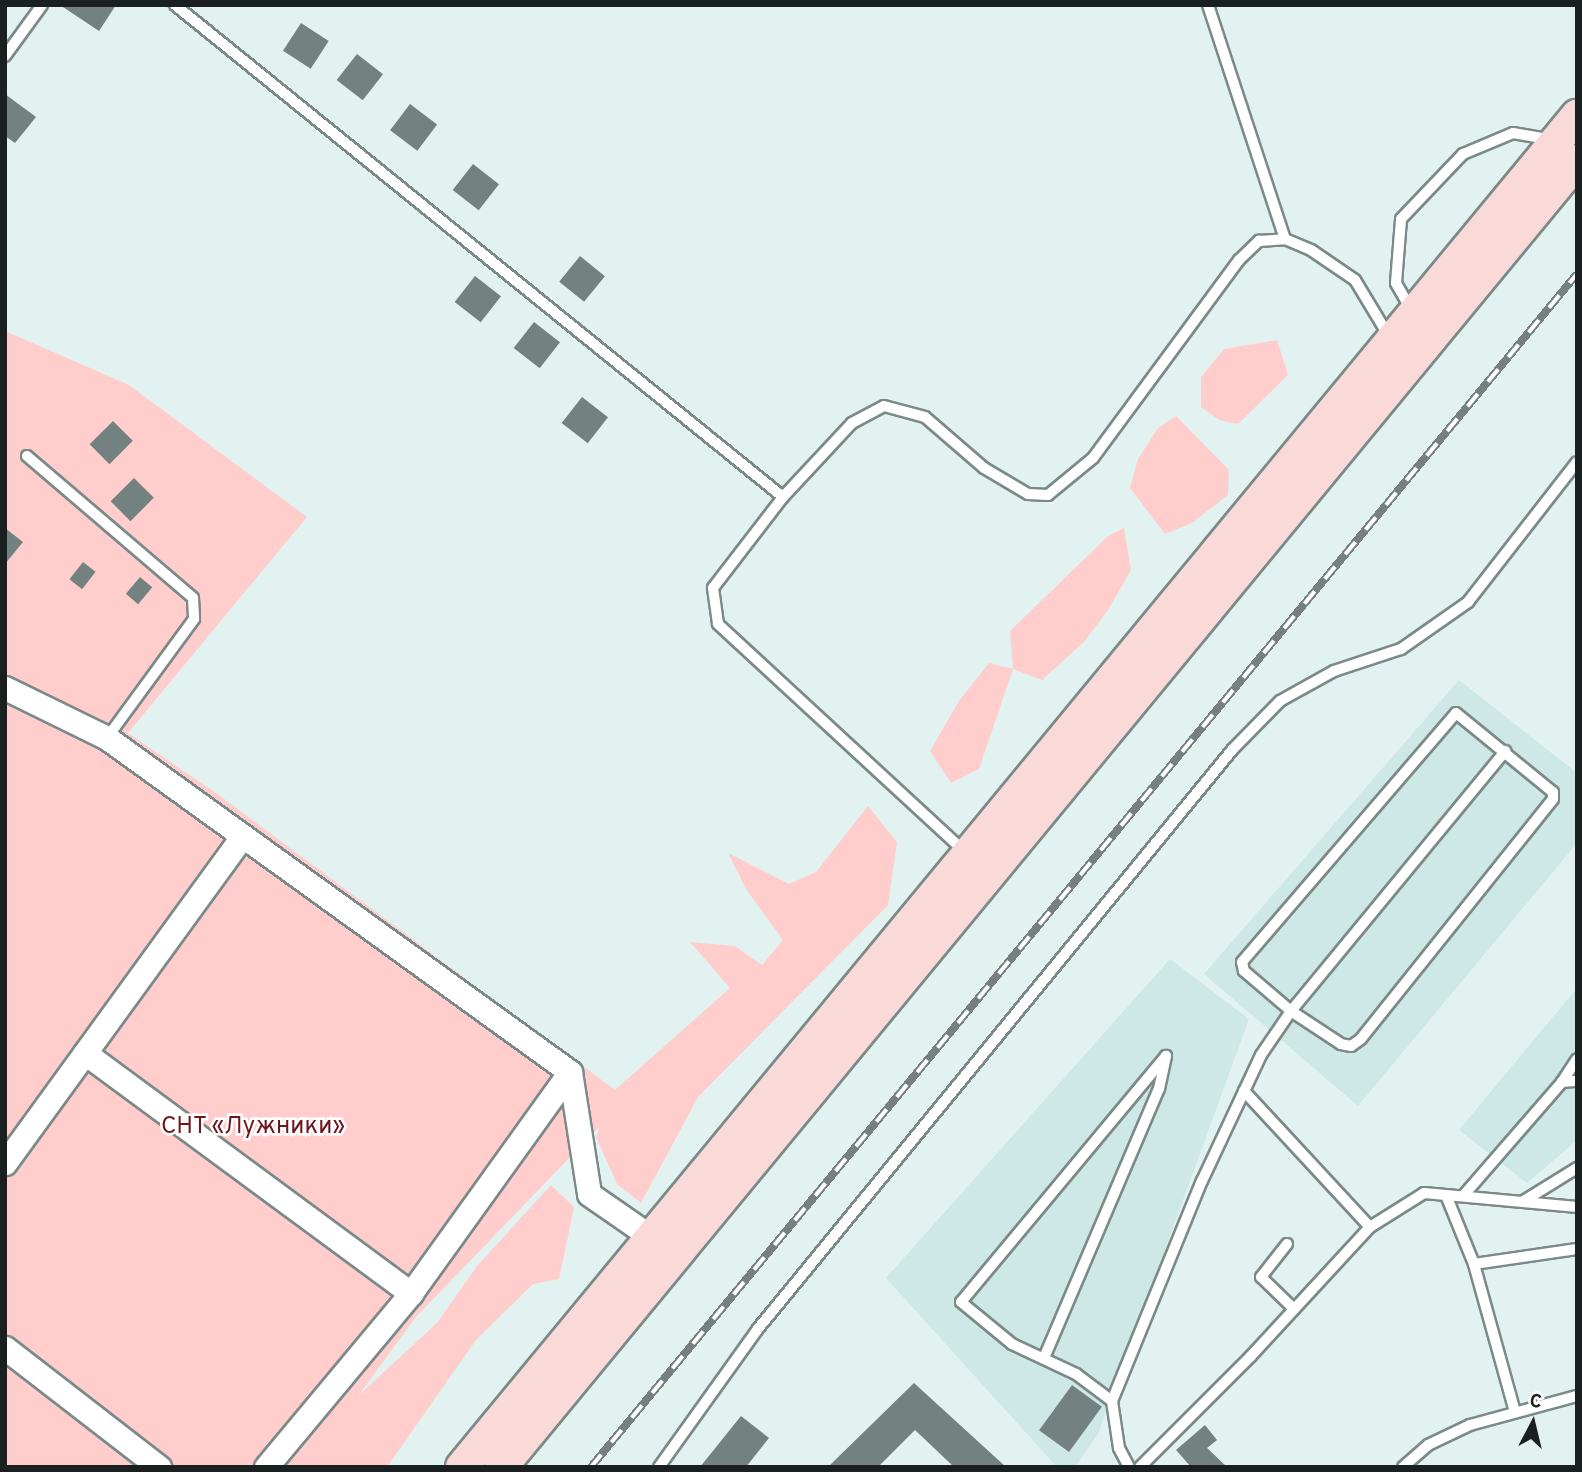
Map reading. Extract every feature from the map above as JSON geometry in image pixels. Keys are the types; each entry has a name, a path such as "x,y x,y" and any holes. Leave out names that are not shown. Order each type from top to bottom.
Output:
{"main road":[{"path":"501,1467 1566,151 1577,116"},
{"path":"462,1467 1412,311 1566,151"}],"street":[{"path":"5,688 107,738 570,1072 589,1194 651,1237"},
{"path":"5,1163 243,836"},
{"path":"85,1053 411,1293"},
{"path":"266,1467 411,1293 570,1072"},
{"path":"5,1348 159,1467"}],"lane":[{"path":"5,56 42,5"},
{"path":"174,5 783,496"},
{"path":"1208,5 1284,239"},
{"path":"1412,311 1396,283 1401,219 1463,155 1513,133 1566,151"},
{"path":"966,853 718,624 713,588 783,496 852,423 884,406 925,417 984,468 1028,494 1048,495 1093,458 1239,260 1259,241 1284,239 1311,250 1355,280 1390,338"},
{"path":"27,456 193,598 194,619 107,738"},
{"path":"659,1467 765,1319 1232,750 1280,701 1334,671 1401,649 1468,602 1577,462"},
{"path":"1456,713 1553,792 1553,799 1360,1039 1351,1046 1342,1044 1291,1011 1244,971 1242,962 1456,713"},
{"path":"1129,1467 1119,1448 1112,1401 1261,1055 1291,1011 1505,751"},
{"path":"1044,1358 1159,1089 1166,1056 961,1302 1012,1344 1076,1374 1112,1401"},
{"path":"1463,1196 1562,1082 1577,1059"},
{"path":"1562,1082 1577,1081"},
{"path":"1244,1091 1370,1227"},
{"path":"1522,1202 1577,1168"},
{"path":"1140,1467 1370,1227 1424,1193 1577,1207"},
{"path":"1446,1195 1474,1264 1515,1412"},
{"path":"1287,1244 1261,1276 1294,1309"},
{"path":"1474,1264 1577,1249"},
{"path":"1403,1467 1428,1445 1470,1425 1577,1396"}],"shaded area":[{"path":"1459,680 1577,773 1577,843 1358,1106 1204,974"},
{"path":"1170,959 1249,1019 1098,1434 1075,1467 1057,1467 886,1278"},
{"path":"1577,988 1577,1140 1527,1183 1459,1130"}],"green space":[{"name":"СНТ «Лужники»","path":"5,331 129,385 307,517 128,733 216,793 615,1090 730,988 690,942 735,946 762,965 783,940 746,889 728,853 789,884 816,872 868,806 897,842 888,905 698,1097 641,1203 617,1184 596,1137 600,1126 416,1317 358,1396 437,1323 477,1266 551,1185 574,1207 559,1279 533,1284 476,1340 387,1467 5,1467"},
{"path":"1277,340 1288,375 1238,424 1219,420 1201,407 1201,377 1224,349"},
{"path":"1176,416 1229,470 1228,495 1192,523 1165,534 1130,488 1138,459 1158,428"},
{"path":"1124,528 1131,570 1108,610 1084,642 1042,680 1013,669 1010,631 1108,536"},
{"path":"989,663 1013,669 979,769 951,783 930,751 959,701"}],"building":[{"path":"60,5 116,5 99,31"},
{"path":"301,23 329,41 311,69 283,51"},
{"path":"357,54 383,74 363,100 337,80"},
{"path":"5,94 36,117 15,143 5,136"},
{"path":"410,104 437,124 417,151 390,130"},
{"path":"473,164 499,184 479,210 453,190"},
{"path":"580,256 605,276 584,302 559,282"},
{"path":"475,276 501,296 481,322 455,302"},
{"path":"534,322 560,342 540,368 514,348"},
{"path":"582,397 608,417 588,443 562,423"},
{"path":"113,421 133,441 109,464 90,444"},
{"path":"134,478 154,498 130,521 111,501"},
{"path":"5,528 23,542 5,564"},
{"path":"83,562 96,572 82,589 69,579"},
{"path":"140,577 152,587 138,604 126,594"},
{"path":"914,1383 1006,1467 954,1467 915,1430 878,1467 828,1467"},
{"path":"1072,1385 1102,1407 1069,1452 1039,1430"},
{"path":"741,1416 769,1438 746,1467 700,1467"},
{"path":"1205,1425 1217,1440 1207,1448 1227,1467 1191,1467 1176,1450"}],"railway":[{"path":"591,1467 1577,274"}]}
